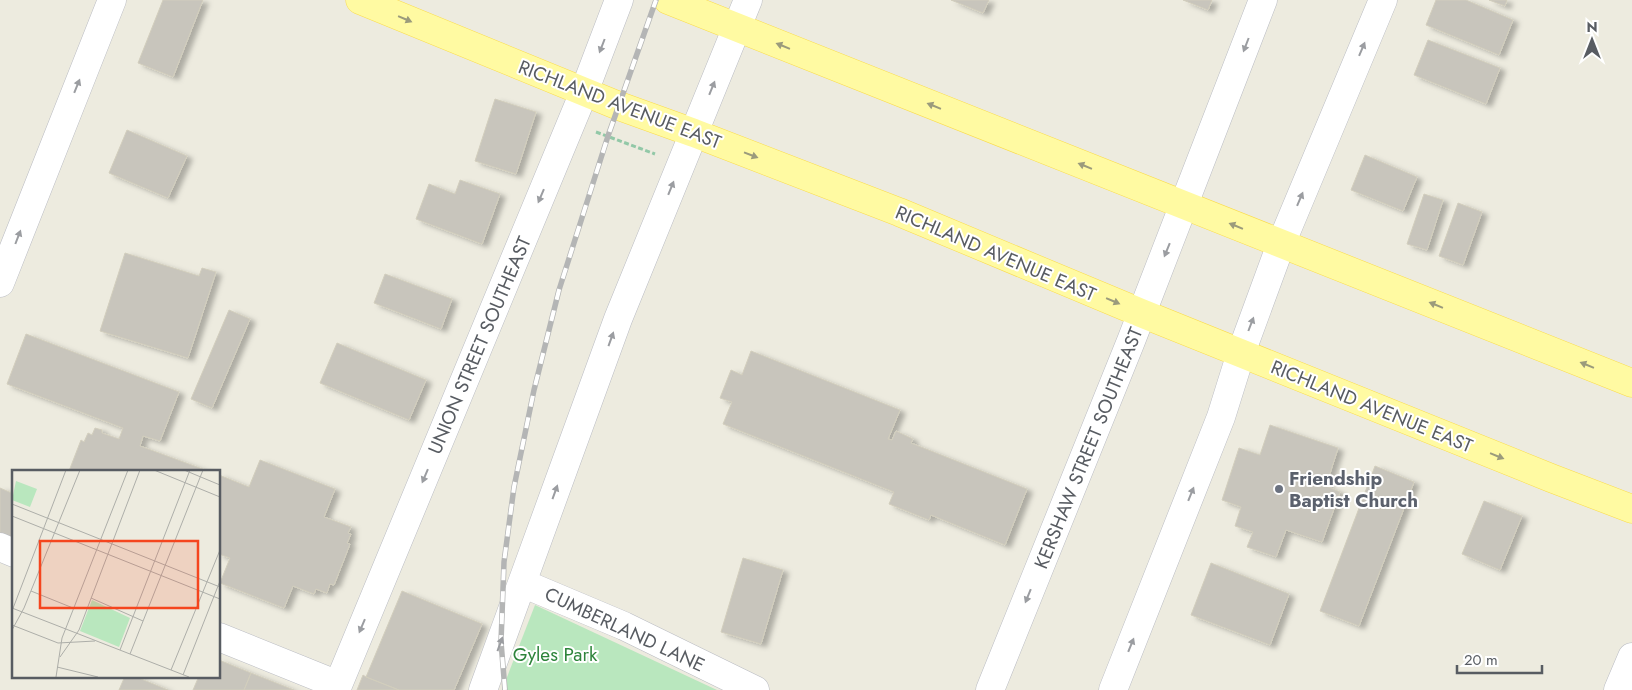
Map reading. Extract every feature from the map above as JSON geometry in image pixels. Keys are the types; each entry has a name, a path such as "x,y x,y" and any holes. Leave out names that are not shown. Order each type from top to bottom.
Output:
{"main road":[{"name":"RICHLAND AVENUE EAST","path":"360,0 584,92 899,212 1141,313 1632,509"},
{"path":"668,0 1632,383"}],"street":[{"path":"0,283 112,0"},
{"name":"UNION STREET SOUTHEAST","path":"337,688 584,92 619,0"},
{"path":"483,690 618,319 748,0"},
{"name":"KERSHAW STREET SOUTHEAST","path":"990,690 1185,205 1263,0"},
{"path":"1113,690 1221,417 1241,353 1282,244 1382,0"},
{"path":"0,547 12,552"},
{"name":"CUMBERLAND LANE","path":"522,583 624,626 755,690"},
{"path":"220,636 337,688"},
{"path":"1618,690 1632,657"}],"path":[{"path":"591,130 655,154"}],"green space":[{"name":"Gyles Park","path":"535,605 717,690 502,690"}],"building":[{"path":"163,0 203,0 173,77 138,63"},
{"path":"951,0 989,0 983,13"},
{"path":"1183,0 1212,0 1208,10"},
{"path":"1436,0 1466,0 1513,20 1499,55 1426,25"},
{"path":"1489,0 1507,0 1505,6"},
{"path":"1428,40 1500,68 1486,104 1414,75"},
{"path":"495,99 536,112 516,174 475,161"},
{"path":"127,130 187,156 168,198 109,173"},
{"path":"1365,155 1417,177 1403,211 1351,190"},
{"path":"460,180 500,194 482,244 416,219 429,184 455,194"},
{"path":"1424,194 1443,200 1427,250 1407,244"},
{"path":"1458,203 1482,212 1463,265 1439,256"},
{"path":"125,253 199,276 202,268 216,272 188,358 100,331"},
{"path":"385,274 452,299 441,329 374,303"},
{"path":"229,310 250,319 212,408 191,399"},
{"path":"26,334 179,392 160,441 143,436 140,446 205,470 69,470 81,440 84,442 88,433 92,435 95,428 102,430 102,433 119,439 123,428 7,384"},
{"path":"337,343 426,380 409,420 320,383"},
{"path":"751,351 900,410 888,439 892,440 896,431 913,439 911,443 1027,489 1005,545 931,515 929,520 889,504 894,492 723,424 732,402 720,398 731,370 742,375"},
{"name":"Friendship Baptist Church","path":"1270,425 1338,448 1326,486 1340,492 1322,542 1286,530 1276,557 1247,547 1253,532 1235,526 1241,507 1222,500 1239,448 1260,455"},
{"path":"260,460 335,489 324,517 351,527 348,533 351,534 347,543 350,544 334,585 330,584 327,593 316,589 314,594 293,586 284,608 220,583 230,558 220,554 220,475 249,487"},
{"path":"1375,466 1414,482 1359,626 1320,611"},
{"path":"0,488 12,493 12,538 0,534"},
{"path":"1484,501 1522,516 1500,570 1462,554"},
{"path":"743,558 783,570 761,644 721,632"},
{"path":"1211,563 1289,594 1270,645 1191,615"},
{"path":"402,591 482,624 454,690 399,690 366,677"},
{"path":"220,660 251,673 244,690 193,690 198,678 220,678"},
{"path":"251,673 294,690 244,690"},
{"path":"363,675 366,677 399,690 357,690"},
{"path":"124,678 139,678 168,690 119,690"}],"railway":[{"path":"505,690 501,642 504,562 514,487 534,390 559,290 608,136 656,0"}],"place":[{"name":"Friendship Baptist Church","path":"1279,489"}]}
